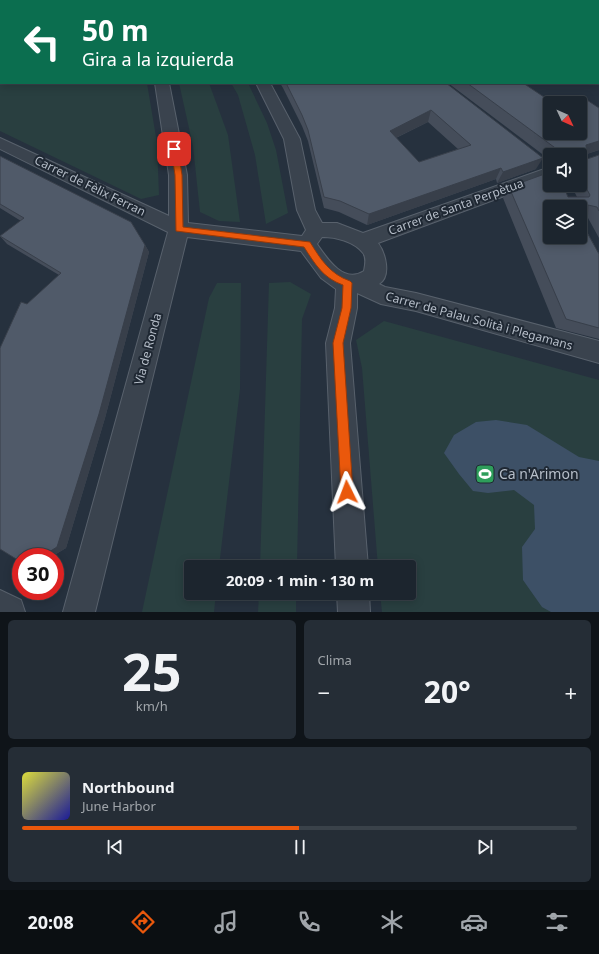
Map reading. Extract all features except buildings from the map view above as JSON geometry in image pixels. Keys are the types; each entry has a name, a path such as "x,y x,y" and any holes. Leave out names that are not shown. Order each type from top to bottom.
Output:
{"street":[{"name":"Via de Ronda","path":"79,612 179,229 178,175 162,84"},
{"path":"264,84 292,139 306,210 312,237 318,262 328,274 338,280 354,284 374,276 376,261 372,249 362,241 337,230 312,237"},
{"name":"Carrer de Fèlix Ferran","path":"0,143 179,229 312,237"},
{"name":"Carrer de Santa Perpètua","path":"362,241 543,169"},
{"path":"352,560 338,343 346,308 354,284"},
{"name":"Carrer de Palau Solità i Plegamans","path":"354,284 381,296 416,302 599,352"},
{"path":"353,600 354,612"},
{"path":"0,606 9,612"}],"green space":[{"path":"0,84 147,84 157,143 159,195 141,199 0,131"},
{"path":"179,84 209,84 228,135 240,222 219,221 200,212 193,146"},
{"path":"232,84 248,84 267,123 276,150 288,213 266,224 255,155 238,95"},
{"path":"290,282 311,294 302,319 297,560 260,560 269,283"},
{"path":"217,283 241,283 240,389 220,560 184,560 184,600 215,600 214,612 142,612 209,298"},
{"name":"Ca n'Arimon","path":"384,321 599,380 599,612 382,612 381,600 416,600 416,560 377,560 362,368 356,340"},
{"path":"259,600 296,600 296,612 258,612"}],"water":[{"path":"496,420 527,425 579,457 599,461 599,612 551,612 542,607 523,580 522,547 535,529 534,505 514,490 488,493 473,491 444,453 454,435 476,422"}],"place":[{"name":"Ca n'Arimon","path":"485,474"}],"route":[{"path":"174,149 178,175 179,229 307,244 318,262 328,274 347,283 346,308 338,343 347,492"}]}
